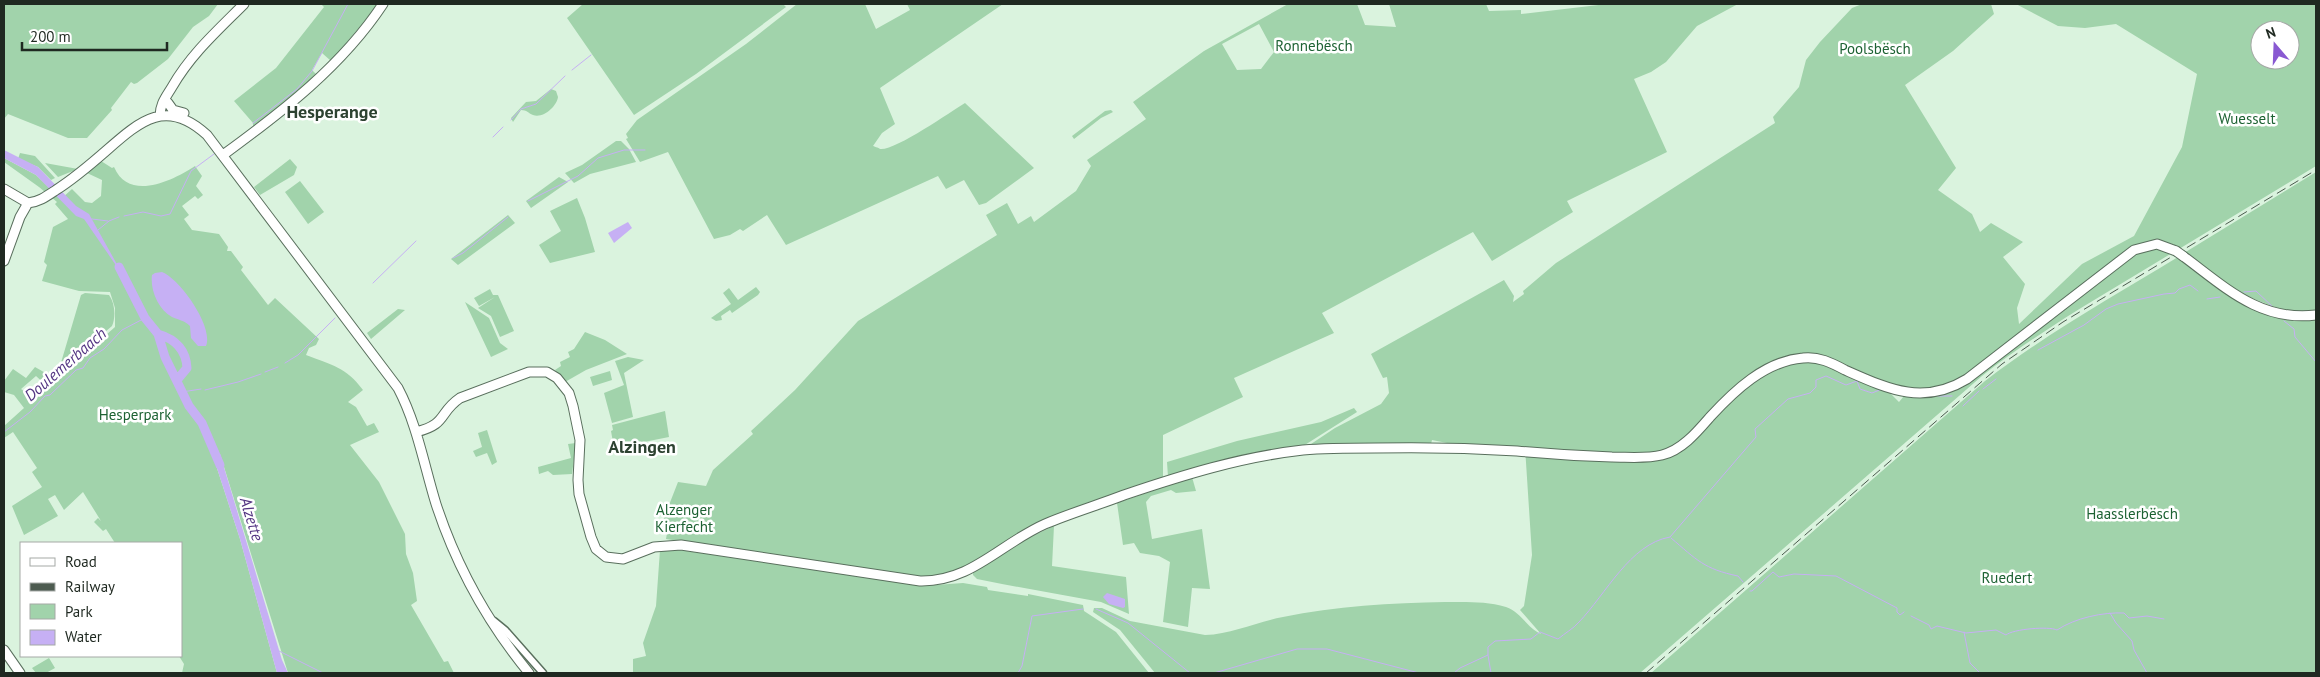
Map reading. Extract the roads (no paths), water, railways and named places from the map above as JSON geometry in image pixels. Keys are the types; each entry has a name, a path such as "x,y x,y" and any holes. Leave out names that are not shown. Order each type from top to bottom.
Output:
{"main road":[{"path":"164,115 168,99 197,50 244,4"},
{"path":"223,155 301,94 336,62 360,35 383,4"},
{"path":"168,99 173,110 192,117 223,155 314,279 393,380 416,432 443,522 467,578 487,615 509,649 529,673"},
{"path":"4,189 28,203 34,202 76,177 139,123 164,115 187,120 206,135"},
{"path":"4,261 20,217 28,203"},
{"path":"416,432 436,425 449,408 460,398 529,372 547,372 563,384 572,403 580,440 579,494 593,544 602,555 623,560 654,547 672,545 920,581 942,580 969,570 1012,542 1051,522 1194,471 1246,459 1304,450 1433,447 1574,456 1639,458 1663,455 1686,442 1741,387 1759,374 1791,360 1813,358 1825,360 1898,391 1926,393 1951,388 1967,379 2134,250 2157,244 2179,254 2235,294 2264,310 2289,316 2316,315"},
{"path":"4,650 20,673"}],"street":[{"path":"487,615 505,630 541,672"}],"water":[{"path":"4,150 38,167 76,206 89,214 124,277 84,219 76,216 36,175 4,158"},
{"path":"628,222 632,228 614,243 608,233"},
{"path":"162,272 178,284 194,304 205,327 206,346 198,346 191,338 190,326 186,322 167,314 156,299 152,287 152,275"},
{"path":"220,454 282,660 288,673 277,673 240,539 213,456"},
{"path":"1107,593 1125,599 1125,607 1109,604 1103,597"}],"waterway":[{"path":"253,123 297,89 312,71 348,4"},
{"path":"572,70 591,55"},
{"path":"511,120 521,109 536,104 565,76"},
{"path":"493,137 503,127"},
{"path":"528,201 578,176 598,158 624,150 645,150"},
{"path":"124,216 143,212 161,216 170,214 191,171 214,154"},
{"path":"98,230 109,221 119,217"},
{"path":"453,258 463,253 508,217"},
{"path":"92,219 108,221"},
{"path":"373,283 416,241"},
{"name":"Alzette","path":"119,267 145,318 158,334 165,357 189,406 202,423 220,465"},
{"path":"2038,350 2084,325 2106,309 2118,304 2175,293 2179,289 2190,285 2198,291"},
{"path":"2244,292 2256,291 2274,308"},
{"path":"2207,299 2220,297"},
{"name":"Doulemerbaach","path":"4,432 30,412 45,396 50,395 76,370 83,368 90,358 104,349 122,330 145,318"},
{"path":"285,363 298,355 335,318"},
{"path":"2284,321 2294,329 2295,337 2316,362"},
{"name":"Alzette","path":"158,334 170,339 182,351 187,368 177,380"},
{"path":"265,372 278,367"},
{"path":"205,390 261,374"},
{"path":"1454,673 1460,668 1488,655 1488,647 1495,641 1531,639 1540,632 1558,639 1574,627 1631,560 1643,549 1670,537 1756,437 1755,429 1788,399 1810,393 1816,387 1816,380 1826,376 1846,385 1857,381 1860,389 1872,393 1882,389"},
{"path":"1983,389 1996,379"},
{"path":"182,392 201,389"},
{"path":"1963,406 1979,391"},
{"path":"1891,393 1914,397"},
{"path":"1938,396 1952,396"},
{"path":"1671,538 1702,563 1738,576 1743,582"},
{"path":"1750,591 1773,572 1779,577 1794,574 1836,576 1897,608 1897,612 1900,615 1904,612"},
{"path":"1018,673 1022,666 1032,616 1083,609"},
{"path":"1096,609 1128,623 1190,673"},
{"path":"2110,613 2132,641 2134,650 2147,673"},
{"path":"1911,616 1929,625 1931,629 1937,626 1966,633 1996,630 2006,635 2016,631 2031,629 2047,628 2057,630 2081,619 2107,614 2124,613 2129,618 2147,616 2164,619"},
{"path":"1964,632 1970,663 1980,673"},
{"path":"1214,673 1297,649 1327,649 1419,673"},
{"path":"279,651 323,673"},
{"path":"1488,655 1491,673"}],"railway":[{"path":"1646,673 2002,364 2063,322 2316,170"}],"district":[{"name":"Hesperange","path":"332,111"},
{"name":"Alzingen","path":"642,446"}],"park label":[{"name":"Ronnebësch","path":"1314,45"},
{"name":"Poolsbësch","path":"1875,48"},
{"name":"Wuesselt","path":"2247,118"},
{"name":"Hesperpark","path":"135,414"},
{"name":"Haasslerbësch","path":"2132,513"},
{"name":"Alzenger Kierfecht","path":"684,518"},
{"name":"Ruedert","path":"2007,577"}]}
